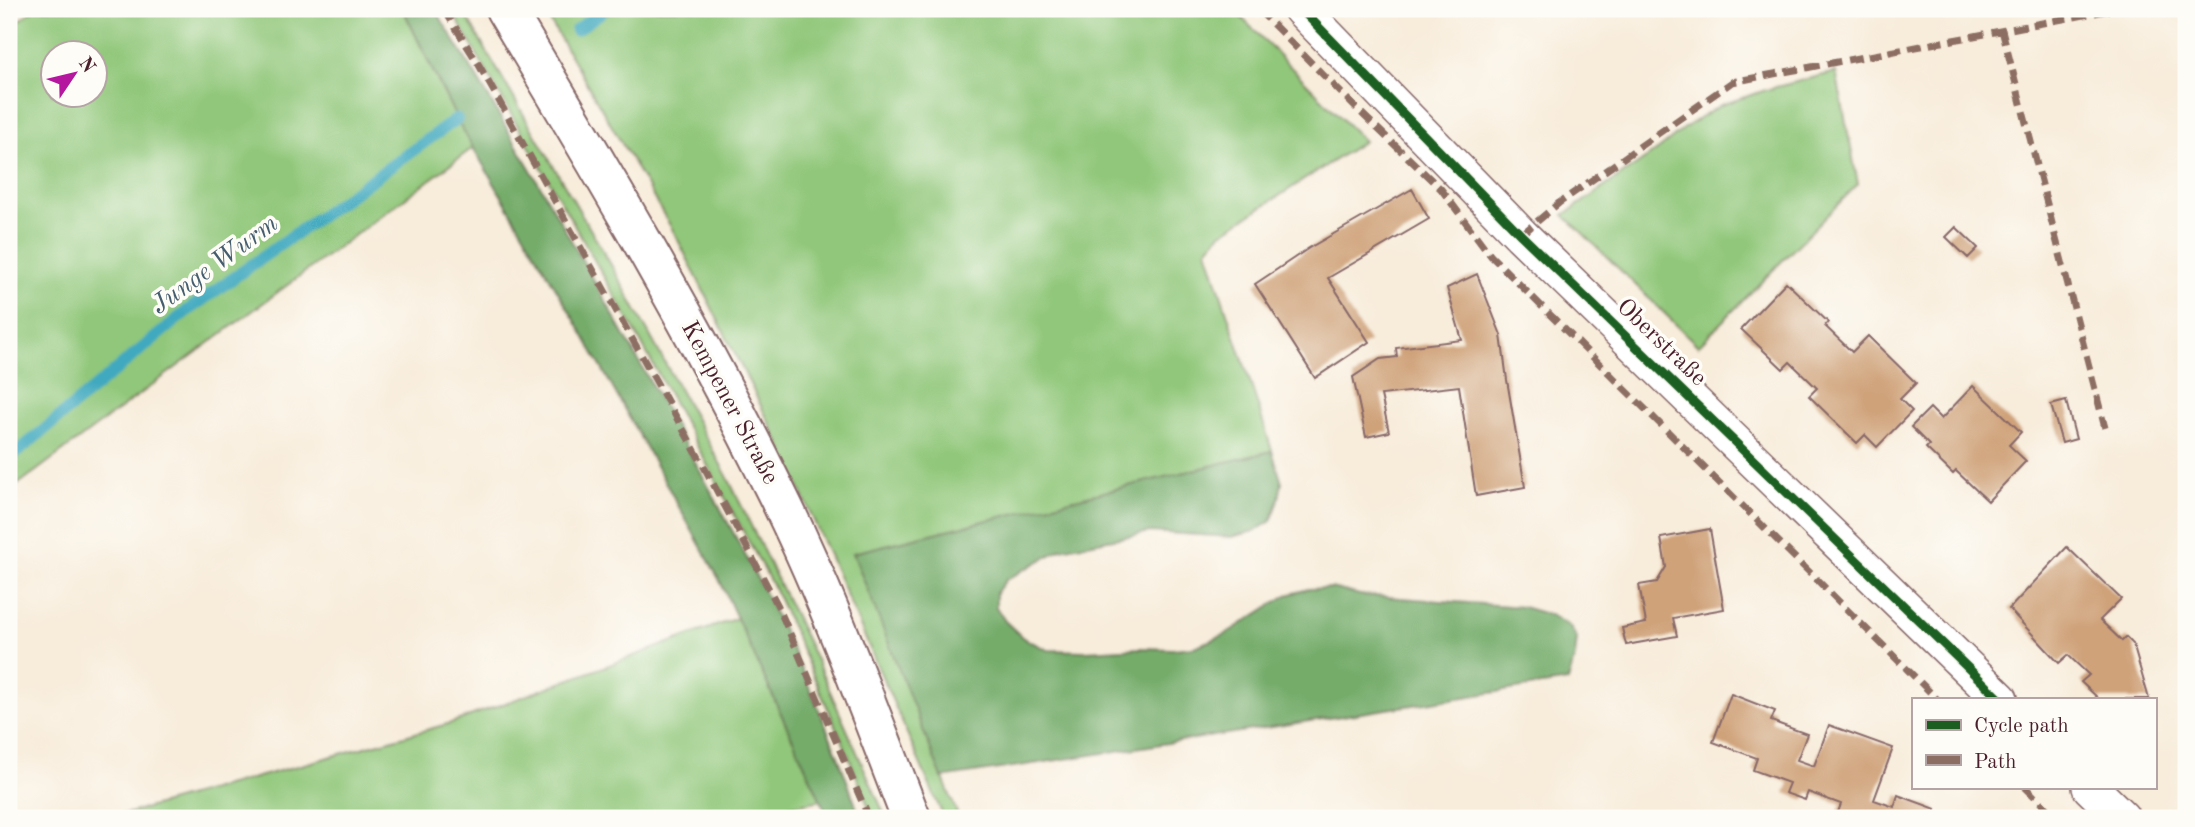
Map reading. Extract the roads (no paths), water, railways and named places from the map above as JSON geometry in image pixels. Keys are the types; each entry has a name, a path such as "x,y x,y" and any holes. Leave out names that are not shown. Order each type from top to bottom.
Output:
{"main road":[{"name":"Kempener Straße","path":"505,9 605,178 775,490 831,612 911,818"}],"street":[{"name":"Oberstraße","path":"1301,9 1521,235 1999,698"},
{"path":"2091,788 2122,818"}],"waterway":[{"path":"576,30 606,9"},
{"name":"Junge Wurm","path":"9,459 187,311 457,119"}]}
